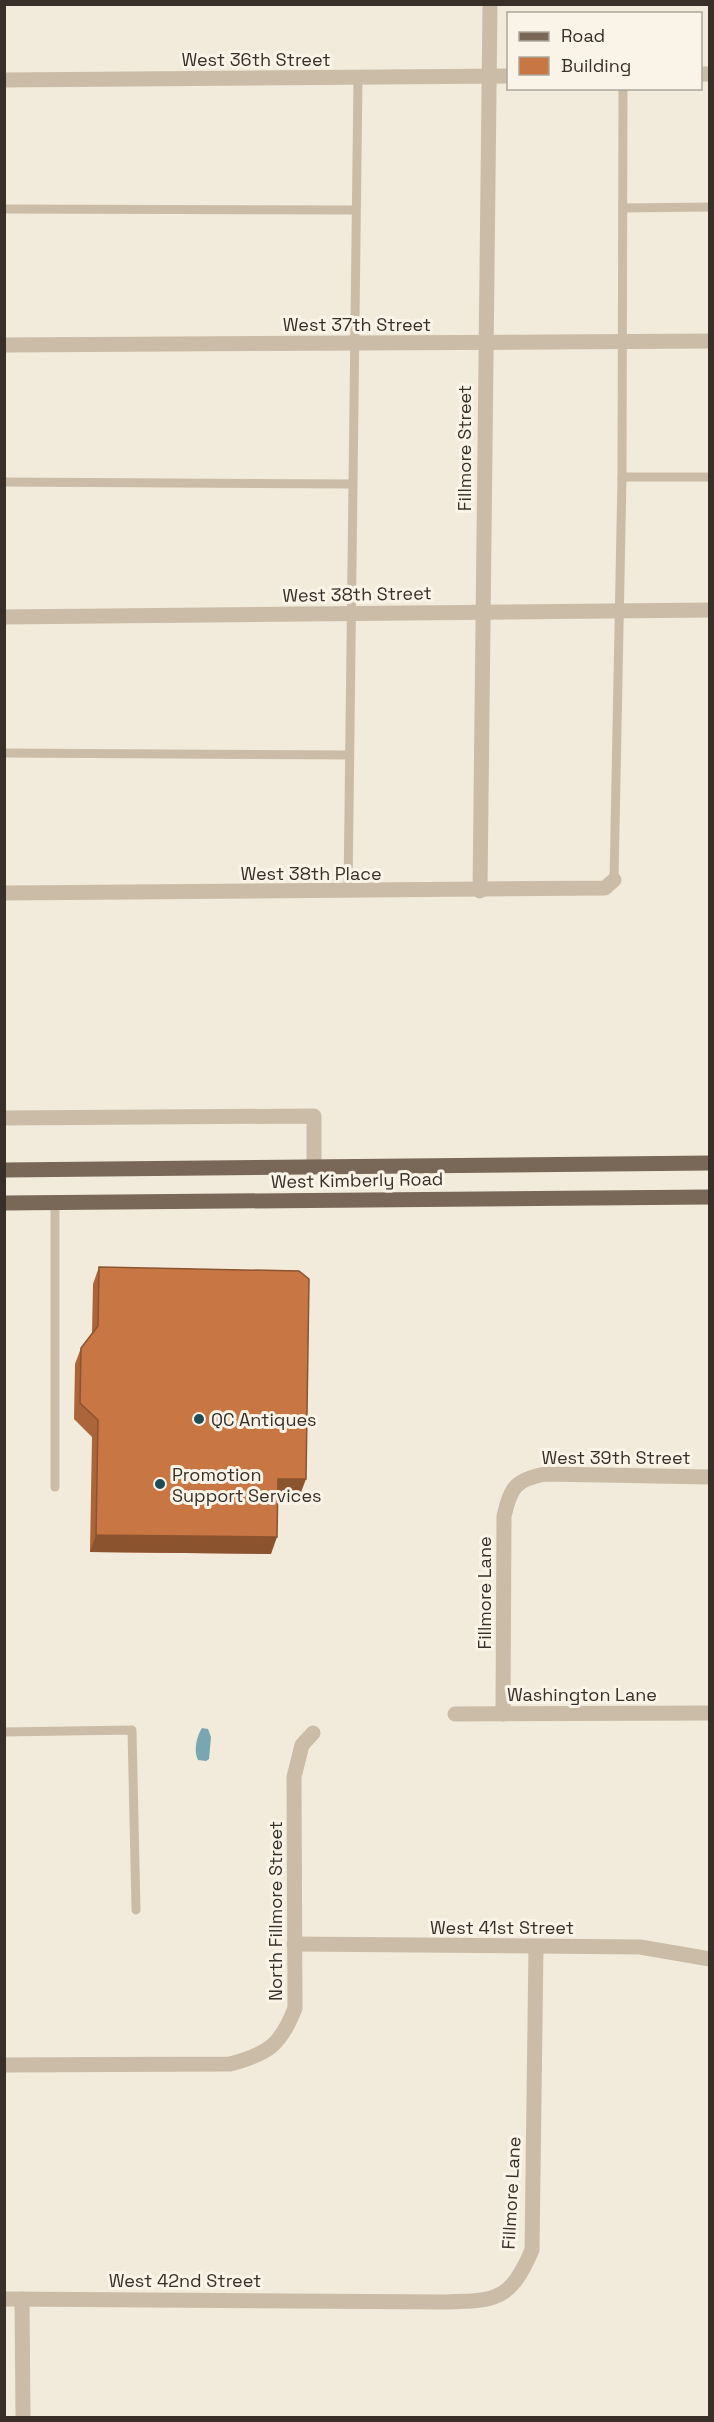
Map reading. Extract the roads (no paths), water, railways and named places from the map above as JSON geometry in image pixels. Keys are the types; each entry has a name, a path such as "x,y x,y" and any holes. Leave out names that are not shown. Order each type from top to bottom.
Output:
{"main road":[{"name":"West Kimberly Road","path":"4,1170 710,1162"},
{"name":"West Kimberly Road","path":"4,1203 710,1197"}],"street":[{"name":"Fillmore Street","path":"480,891 484,343 490,4"},
{"name":"West 36th Street","path":"4,80 507,76"},
{"name":"West 37th Street","path":"4,345 710,341"},
{"name":"West 38th Street","path":"4,617 710,610"},
{"name":"West 38th Place","path":"4,893 480,891 605,888 614,880"},
{"name":"West Kimberly Road","path":"4,1118 314,1116 314,1167"},
{"name":"West 39th Street","path":"524,1478 545,1474 710,1477"},
{"name":"Fillmore Lane","path":"503,1714 504,1516 510,1493 524,1478"},
{"name":"Washington Lane","path":"455,1714 710,1713"},
{"name":"North Fillmore Street","path":"4,2065 230,2064 255,2057 272,2047 285,2033 295,2008 294,1777 302,1745 313,1733"},
{"name":"West 41st Street","path":"294,1944 640,1947 710,1959"},
{"name":"Fillmore Lane","path":"366,2300 487,2301 508,2289 521,2275 532,2250 537,1947"},
{"name":"West 42nd Street","path":"4,2299 366,2300"},
{"path":"22,2299 23,2418"}],"lane":[{"path":"348,892 358,77"},
{"path":"614,880 622,477 623,90"},
{"path":"623,208 710,207"},
{"path":"4,209 355,210"},
{"path":"622,477 710,477"},
{"path":"4,482 352,484"},
{"path":"4,753 349,755"},
{"path":"55,1203 55,1486"},
{"path":"4,1732 132,1730 136,1910"}],"water":[{"path":"202,1728 208,1729 211,1737 209,1759 206,1761 198,1760 196,1752 197,1739"}],"place":[{"name":"QC Antiques","path":"199,1419"},
{"name":"Promotion Support Services","path":"160,1484"}]}
